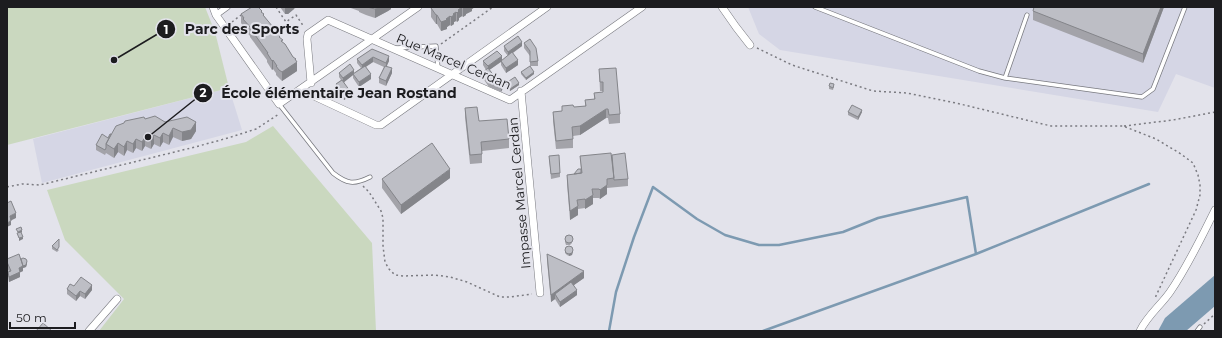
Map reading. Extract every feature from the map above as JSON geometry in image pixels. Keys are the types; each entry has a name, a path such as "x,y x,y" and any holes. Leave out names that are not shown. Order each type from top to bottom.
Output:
{"street":[{"path":"214,7 216,15 281,108 311,82 418,7"},
{"path":"216,15 227,7"},
{"path":"301,90 376,125 381,125 547,7"},
{"name":"Rue Marcel Cerdan","path":"308,34 328,20 510,100 642,7"},
{"path":"722,7 750,45"},
{"path":"308,34 307,39 311,82"},
{"name":"Impasse Marcel Cerdan","path":"521,92 540,293"},
{"path":"1140,331 1150,315 1169,294 1185,269 1215,210"},
{"path":"89,331 117,299"}],"lane":[{"path":"815,7 978,71 1005,78 1142,97 1153,89 1185,7"},
{"path":"1005,78 1026,15"},
{"path":"392,48 436,46 438,69"},
{"path":"281,108 333,173 342,180 352,183 370,178"},
{"path":"1197,331 1200,327"}],"path":[{"path":"276,7 286,22 296,15 308,34"},
{"path":"436,46 493,7"},
{"path":"225,27 242,15"},
{"path":"750,45 792,66 873,91 906,93 956,103 1051,126 1122,126 1173,120 1215,112"},
{"path":"7,187 22,184 40,185 195,148 256,129 281,108"},
{"path":"1122,126 1156,139 1182,154 1192,163 1198,175 1200,185 1200,195 1196,210 1154,300"},
{"path":"359,182 369,192 381,211 383,218 384,262 396,275 404,276 435,274 467,282 500,297 518,297 540,293"},
{"path":"1200,327 1215,314"}],"shaded area":[{"path":"748,7 1215,7 1215,88 1176,74 1158,112 780,50 759,34"},
{"path":"229,88 242,130 42,183 33,139"}],"green space":[{"path":"7,7 205,7 215,32 229,88 7,145"},
{"path":"273,126 372,243 376,331 99,331 124,299 65,240 47,190 246,142"}],"water":[{"path":"1215,275 1215,306 1186,331 1158,331 1165,318"}],"building":[{"path":"252,7 258,7 262,11 261,12 264,14 263,15 273,27 272,28 283,40 281,41 296,59 297,62 282,72 273,60 272,61 251,28 243,19 244,18 241,14"},
{"path":"367,7 379,7 375,9"},
{"path":"462,7 457,13 456,12 453,14 454,15 446,19 447,20 441,22 431,8"},
{"path":"1034,7 1161,7 1143,54 1033,11"},
{"path":"518,36 522,42 508,52 504,46"},
{"path":"530,39 536,48 538,61 530,62 530,51 524,43"},
{"path":"372,49 389,56 386,63 373,57 362,65 357,59"},
{"path":"497,51 502,56 488,66 483,61"},
{"path":"512,52 518,60 506,68 501,61"},
{"path":"350,64 354,70 343,78 339,73"},
{"path":"365,66 371,74 359,82 353,74"},
{"path":"385,66 392,68 386,81 379,78"},
{"path":"530,66 534,72 526,78 521,72"},
{"path":"488,68 495,77 504,81 501,88 489,82 482,73"},
{"path":"616,68 620,114 609,115 608,109 606,109 580,126 572,127 573,139 556,141 553,112 562,111 562,106 586,106 585,100 595,99 594,93 603,92 603,82 600,82 599,69"},
{"path":"515,77 519,83 510,89 506,83"},
{"path":"342,80 350,91 344,95 336,84"},
{"path":"830,83 834,84 833,88 829,86"},
{"path":"852,105 862,110 858,117 848,112"},
{"path":"477,107 479,121 507,119 509,139 481,142 482,154 470,155 465,108"},
{"path":"155,116 165,122 187,117 196,122 191,130 182,132 173,128 169,136 163,133 160,138 154,135 151,140 145,137 142,142 136,139 133,144 127,141 124,147 118,143 114,149 106,144 116,126 124,123 125,121 144,117 145,119"},
{"path":"102,134 108,138 111,134 105,150 96,145"},
{"path":"432,143 450,169 401,205 382,179"},
{"path":"611,153 614,178 607,179 607,185 600,190 592,189 593,195 585,200 577,200 578,206 570,211 567,175 582,173 580,156"},
{"path":"625,153 628,179 614,180 612,155"},
{"path":"559,155 560,173 551,174 549,156"},
{"path":"578,169 581,169 581,173 574,174"},
{"path":"11,201 16,213 10,216 11,221 7,223 7,203"},
{"path":"21,227 22,230 18,232 16,229"},
{"path":"21,232 23,237 19,238 17,233"},
{"path":"569,235 572,236 572,242 569,243 566,242 565,239 566,236"},
{"path":"59,239 59,247 57,250 52,246"},
{"path":"569,246 572,247 572,253 569,254 566,253 565,250 566,247"},
{"path":"19,254 23,266 19,268 20,272 9,277 8,272 11,271 7,259"},
{"path":"547,254 584,271 551,295"},
{"path":"23,258 27,261 26,265 23,266 21,259"},
{"path":"81,277 92,285 85,294 80,291 76,296 67,289 70,284 74,286"},
{"path":"571,282 577,290 560,302 555,294"},
{"path":"43,323 52,331 36,331"}],"waterway":[{"path":"609,331 616,292 634,237 653,187 697,219 725,235 759,245 779,245 843,232 878,218 967,197 976,254 1149,184"},
{"path":"763,331 976,254"}],"place":[{"name":"Parc des Sports","path":"114,60"},
{"name":"École élémentaire Jean Rostand","path":"148,137"}]}
